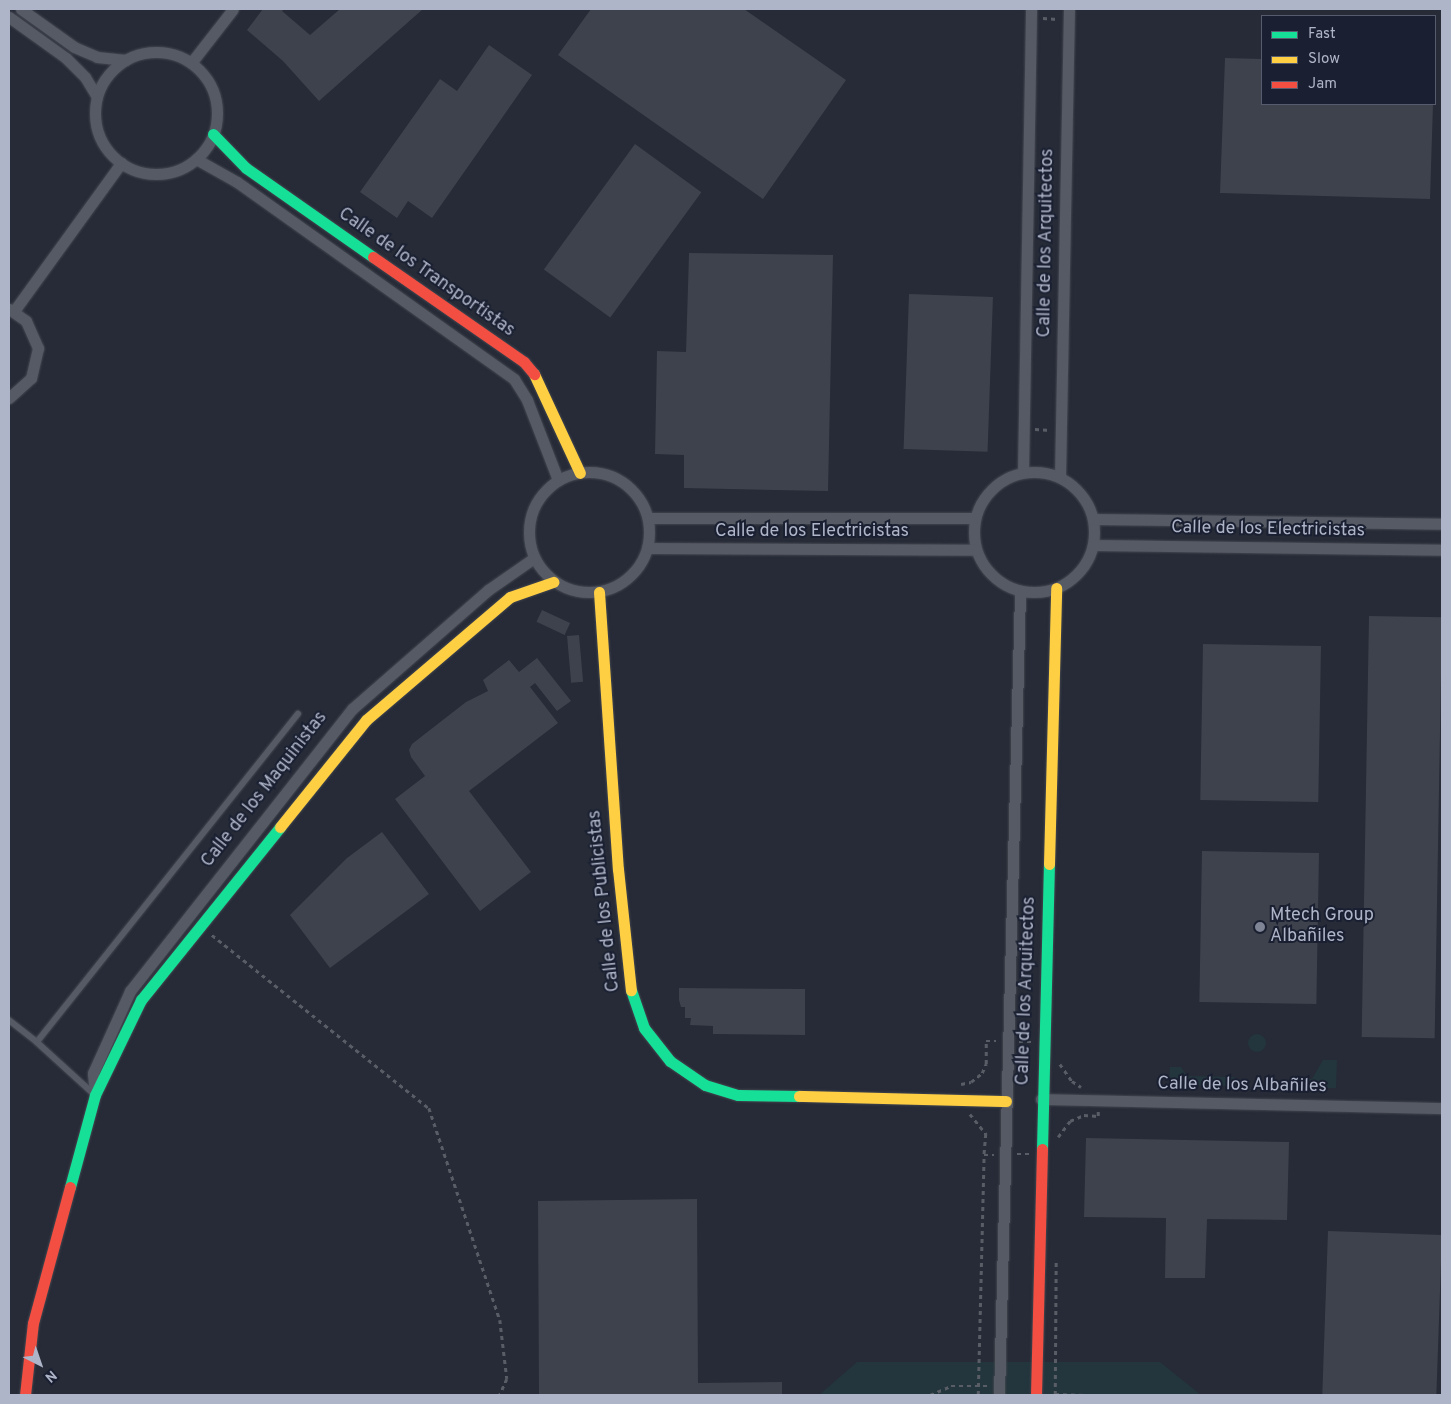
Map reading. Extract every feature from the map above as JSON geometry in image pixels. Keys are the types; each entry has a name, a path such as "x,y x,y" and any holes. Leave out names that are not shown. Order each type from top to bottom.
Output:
{"street":[{"path":"21,9 74,47 97,57 126,60"},
{"path":"191,63 234,9"},
{"name":"Calle de los Arquitectos","path":"1023,472 1031,13"},
{"name":"Calle de los Arquitectos","path":"1060,477 1069,14"},
{"path":"9,17 66,58 85,77 97,98"},
{"path":"159,52 176,55 191,63 206,77 214,95 217,114 213,134 196,159 179,169 159,174 139,172 121,163 108,150 99,134 95,116 97,98 103,83 126,60 142,54 159,52"},
{"name":"Calle de los Transportistas","path":"213,134 246,168 524,362 534,375 580,473"},
{"name":"Calle de los Transportistas","path":"196,159 237,182 514,379 528,400 558,480"},
{"path":"9,398 31,378 37,356 34,334 11,310 121,163"},
{"path":"598,472 622,482 641,501 648,518 647,548 629,577 599,592 583,593 553,582 534,558 529,532 534,506 544,492 558,480 580,473 598,472"},
{"path":"1023,472 1042,472 1060,477 1075,487 1087,502 1094,519 1093,545 1086,563 1073,578 1056,588 1038,592 1020,591 1001,582 986,568 976,550 975,518 992,488 1023,472"},
{"name":"Calle de los Electricistas","path":"648,518 975,518"},
{"name":"Calle de los Electricistas","path":"1094,519 1442,524"},
{"name":"Calle de los Electricistas","path":"1093,545 1442,550"},
{"name":"Calle de los Electricistas","path":"647,548 976,550"},
{"name":"Calle de los Maquinistas","path":"95,1096 93,1073 130,991 352,709 488,590 534,558"},
{"name":"Calle de los Maquinistas","path":"25,1395 33,1323 95,1096 141,1000 366,720 510,597 553,582"},
{"name":"Calle de los Arquitectos","path":"1036,1394 1041,1099 1056,588"},
{"name":"Calle de los Arquitectos","path":"999,1391 1020,591"},
{"name":"Calle de los Publicistas","path":"599,592 618,869 632,997 644,1028 670,1061 706,1085 738,1095 1006,1101"},
{"name":"Calle de los Albañiles","path":"1041,1099 1442,1108"}],"lane":[{"path":"37,1042 298,714"},
{"path":"9,1020 37,1042 95,1096"}],"path":[{"path":"1031,13 1069,14"},
{"path":"1023,428 1061,430"},
{"path":"200,926 429,1108 500,1320 507,1379 500,1395"},
{"path":"955,1084 971,1082 982,1073 986,1064 986,1041 1043,1042"},
{"path":"1060,1060 1072,1081 1090,1088"},
{"path":"1058,1145 1058,1135 1070,1121 1078,1116 1098,1116 1099,1101"},
{"path":"961,1112 968,1112 982,1126 986,1134 978,1395"},
{"path":"984,1155 1040,1154"},
{"path":"1054,1395 1056,1254"},
{"path":"930,1395 951,1386 978,1386 999,1391"},
{"path":"1036,1394 1086,1395"}],"shaded area":[{"path":"1257,1034 1263,1037 1266,1043 1263,1049 1257,1052 1251,1049 1248,1043 1251,1037"},
{"path":"1323,1060 1337,1060 1336,1088 1306,1088 1306,1079 1312,1079"},
{"path":"1170,1067 1181,1067 1187,1076 1235,1077 1234,1086 1169,1085"},
{"path":"857,1362 1160,1362 1201,1395 819,1395"}],"building":[{"path":"263,9 284,9 282,11 310,35 340,9 423,9 319,101 283,61 247,30"},
{"path":"591,9 744,9 846,80 763,199 558,55"},
{"path":"489,45 532,75 432,218 408,201 397,218 360,192 440,79 457,91"},
{"path":"1225,58 1261,59 1261,105 1433,105 1430,199 1220,193"},
{"path":"635,144 701,192 610,318 544,269"},
{"path":"689,253 833,255 828,491 684,488 684,455 655,454 657,351 686,352"},
{"path":"909,294 993,297 988,452 904,449"},
{"path":"542,610 570,623 565,635 537,622"},
{"path":"1369,616 1442,617 1435,1038 1362,1037"},
{"path":"579,635 583,682 571,683 567,636"},
{"path":"1203,644 1321,646 1318,802 1200,800"},
{"path":"537,658 571,701 557,711 535,683 530,687 558,723 469,791 531,872 480,911 395,799 425,776 411,757 409,750 412,744 466,702 488,691 483,680 509,660 519,672"},
{"path":"382,832 429,894 330,968 290,915 347,858"},
{"name":"Mtech Group Albañiles","path":"1202,851 1319,853 1316,1004 1199,1002"},
{"path":"679,988 805,989 805,1035 713,1034 713,1026 690,1025 691,1018 685,1018 685,1007 681,1007"},
{"path":"1086,1138 1289,1142 1287,1220 1207,1219 1205,1278 1165,1278 1166,1218 1084,1217"},
{"path":"697,1199 698,1383 782,1382 782,1395 539,1395 538,1201"},
{"path":"1328,1231 1442,1235 1436,1395 1322,1395"}],"traffic: fast":[{"path":"213,134 246,168 373,257"},
{"path":"70,1187 95,1095 141,1000 280,827"},
{"path":"1042,1149 1049,864"},
{"path":"631,990 644,1028 670,1061 705,1085 738,1095 799,1096"}],"traffic: slow":[{"path":"534,374 580,473"},
{"path":"280,827 366,720 510,597 553,582"},
{"path":"1049,864 1056,588"},
{"path":"599,592 618,869 631,990"},
{"path":"799,1096 1006,1101"}],"traffic: jam":[{"path":"373,257 524,362 534,374"},
{"path":"1036,1395 1042,1149"},
{"path":"25,1395 33,1323 70,1187"}],"place":[{"name":"Mtech Group Albañiles","path":"1260,927"}]}
